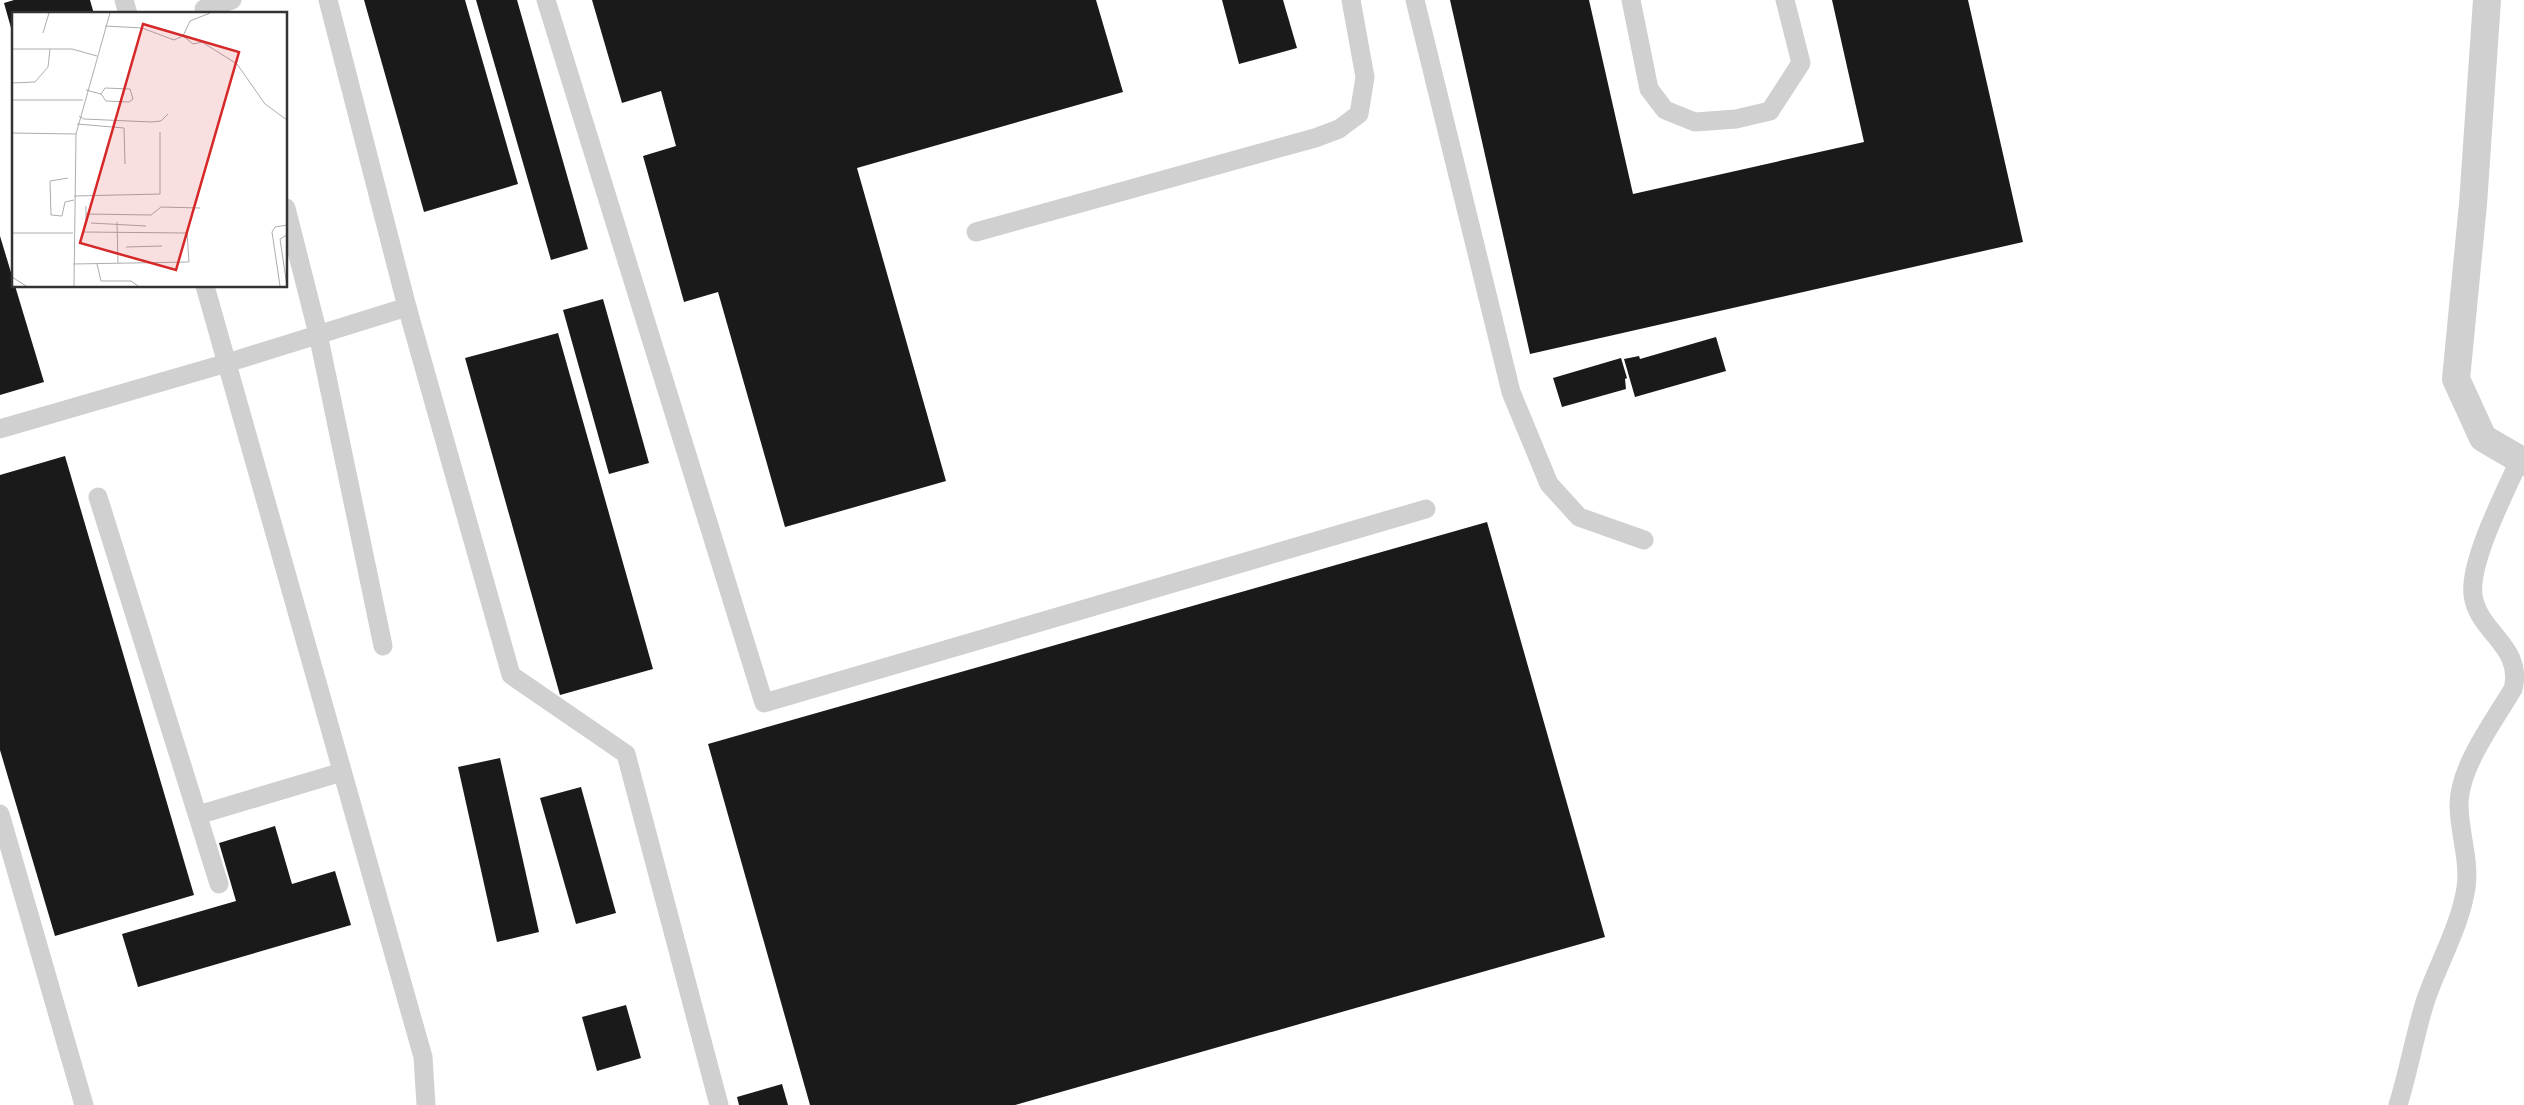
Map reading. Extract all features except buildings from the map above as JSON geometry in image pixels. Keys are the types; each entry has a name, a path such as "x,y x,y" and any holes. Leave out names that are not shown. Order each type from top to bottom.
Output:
{"street":[{"path":"2487,0 2473,204 2456,379 2483,438 2521,461"}],"lane":[{"path":"204,9 232,0"},
{"path":"328,0 407,306 511,675 626,754 719,1105"},
{"path":"546,0 764,703 1426,509"},
{"path":"976,232 1315,138 1339,129 1359,114 1364,77 1351,0"},
{"path":"1415,0 1511,392 1549,484 1579,517 1644,540"},
{"path":"1631,0 1649,89 1665,110 1695,122 1736,118 1770,111 1801,63 1784,0"},
{"path":"288,216 318,334 383,646"},
{"path":"206,288 423,1058 426,1105"},
{"path":"0,429 227,363 407,306"},
{"path":"2398,1105 2421,1015 2459,915 2466,887 2467,865 2459,805 2462,780 2517,679 2514,660 2484,620 2476,607 2473,595 2478,559 2521,461"},
{"path":"98,497 219,884"},
{"path":"198,815 342,772"},
{"path":"0,814 84,1105"}]}
